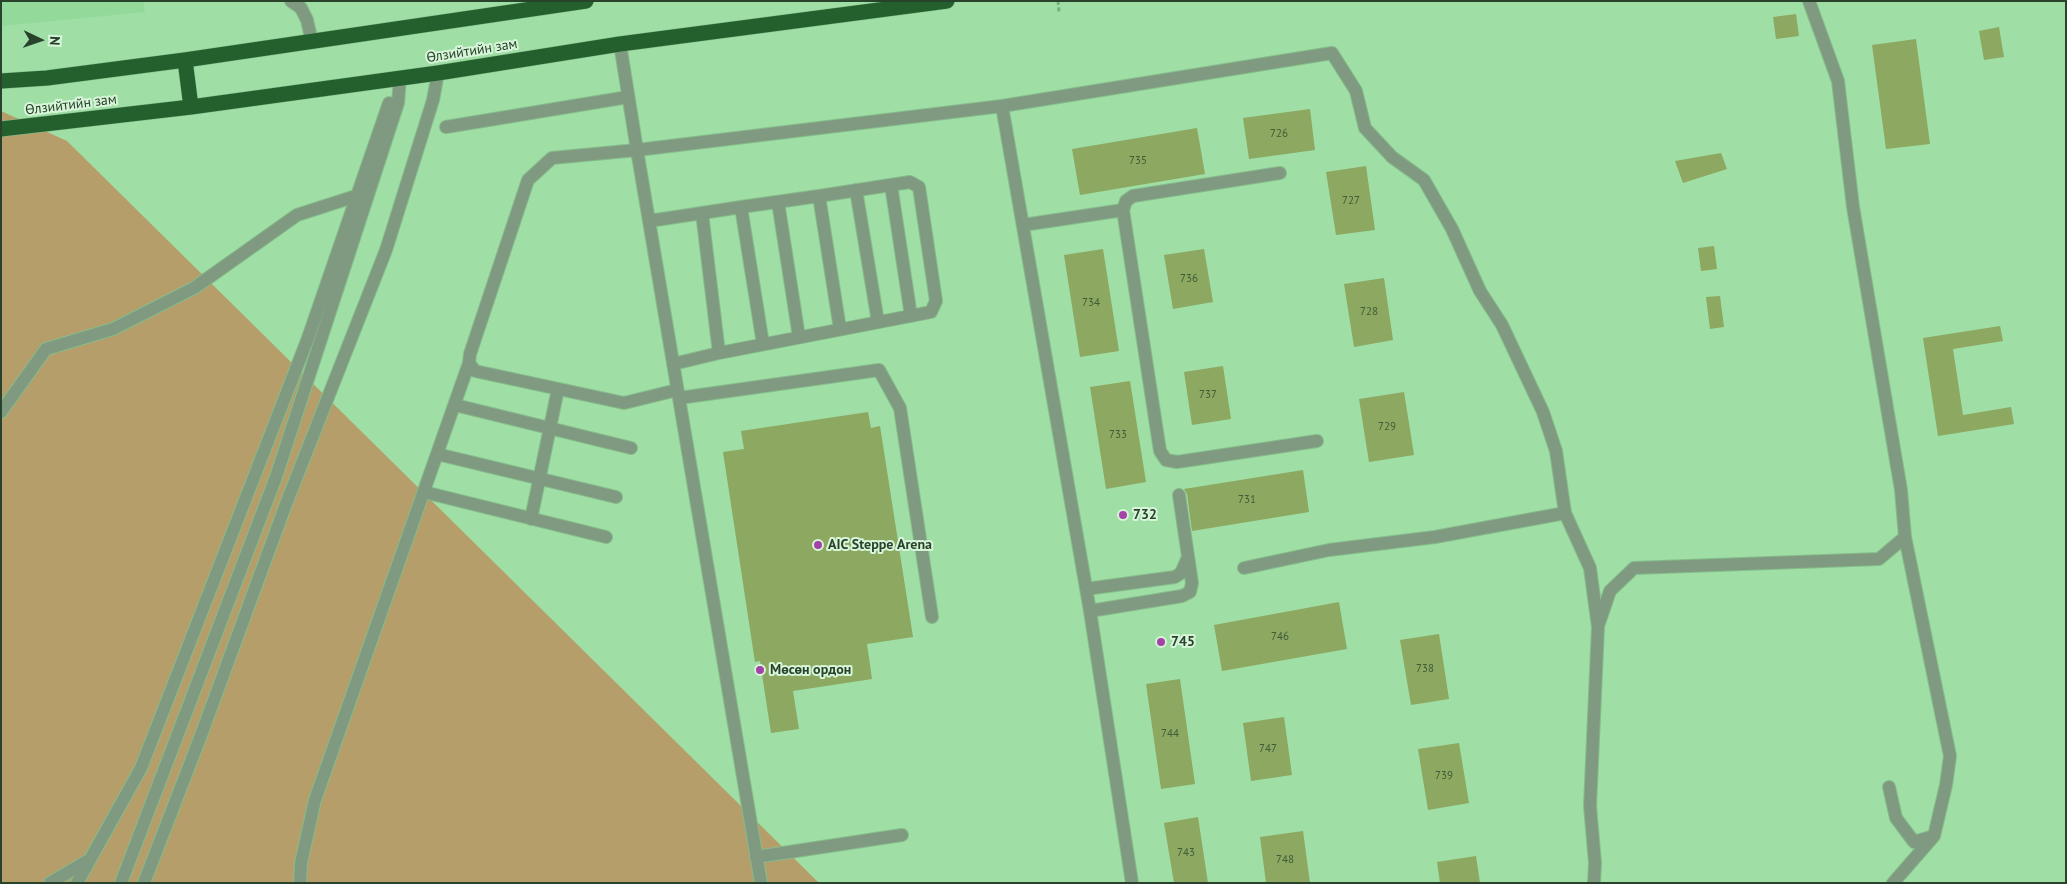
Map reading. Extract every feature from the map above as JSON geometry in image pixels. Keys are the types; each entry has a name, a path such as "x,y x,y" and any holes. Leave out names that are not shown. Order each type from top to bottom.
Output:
{"highway":[{"path":"1,81 185,60 586,1"},
{"name":"Өлзийтийн зам","path":"1,129 192,107 438,73 620,44 947,1"},
{"path":"185,60 192,107"}],"street":[{"path":"292,1 301,8 308,20 312,42"},
{"path":"1810,1 1838,81 1853,207 1901,490 1905,537 1950,756 1946,785 1934,836 1893,883"},
{"path":"620,44 761,883"},
{"path":"300,883 301,863 315,800 470,363 470,354 528,180 552,158 637,150 1002,106 1332,53 1356,91 1365,128 1392,157 1424,180 1452,229 1480,291 1502,325 1543,412 1556,451 1565,513 1590,568 1598,627 1590,806 1595,863 1594,883"},
{"path":"144,883 300,469 386,250 433,100 438,73"},
{"path":"121,883 276,477 398,103 400,78"},
{"path":"446,127 628,97"},
{"path":"77,883 142,768 308,338 389,104"},
{"path":"1002,106 1090,611 1132,883"},
{"path":"1280,173 1133,196 1126,201 1123,210 1160,451 1166,460 1177,462 1317,441"},
{"path":"649,221 910,182 919,187 936,301 931,312 763,344 673,364"},
{"path":"891,185 911,316"},
{"path":"856,190 878,322"},
{"path":"1,412 46,349 114,329 194,288 297,215 356,196"},
{"path":"819,196 840,329"},
{"path":"778,202 799,337"},
{"path":"741,207 763,344"},
{"path":"1023,225 1123,210"},
{"path":"702,213 720,353"},
{"path":"470,363 475,371 624,403 678,394 879,370 900,408 932,617"},
{"path":"531,519 558,389"},
{"path":"455,405 631,448"},
{"path":"437,454 616,497"},
{"path":"424,492 606,538"},
{"path":"1090,611 1182,596 1190,592 1192,583 1178,495"},
{"path":"1244,568 1329,550 1435,537 1565,513"},
{"path":"1598,627 1610,591 1634,568 1879,559 1905,537"},
{"path":"1086,589 1175,576 1181,573 1188,556"},
{"path":"1889,787 1896,818 1914,842 1934,836"},
{"path":"756,857 902,835"},
{"path":"50,883 89,860"}],"path":[{"path":"1058,1 1059,12"}],"shaded area":[{"path":"1,1 143,1 145,12 1,26"},
{"path":"1,111 67,141 819,883 1,883"}],"building":[{"path":"1796,14 1799,36 1776,39 1773,17"},
{"path":"1999,27 2004,57 1984,60 1979,31"},
{"path":"1916,39 1930,144 1886,149 1872,45"},
{"path":"1310,109 1315,150 1249,159 1243,118"},
{"path":"1197,128 1205,174 1080,195 1072,149"},
{"path":"1721,153 1727,169 1683,183 1675,161"},
{"path":"1366,166 1375,230 1336,235 1326,172"},
{"path":"1714,246 1717,269 1701,271 1698,248"},
{"path":"1103,249 1119,351 1080,357 1064,255"},
{"path":"1204,249 1213,302 1173,309 1164,255"},
{"path":"1384,278 1393,340 1354,347 1344,284"},
{"path":"1720,296 1724,327 1710,329 1706,297"},
{"path":"2000,326 2003,341 1953,349 1963,415 2011,407 2014,424 1938,436 1923,338"},
{"path":"1223,366 1231,419 1192,425 1184,372"},
{"path":"1130,381 1146,482 1106,489 1090,387"},
{"path":"1404,392 1414,455 1369,462 1359,399"},
{"name":"AIC Steppe Arena","path":"868,412 871,428 880,426 913,637 867,644 872,679 793,691 799,729 771,733 760,661 755,662 723,452 744,449 741,431"},
{"path":"1303,470 1309,512 1192,531 1187,494 1184,489"},
{"path":"1339,602 1347,649 1222,671 1214,625"},
{"path":"1439,634 1449,699 1411,705 1400,640"},
{"path":"1180,679 1195,784 1161,789 1146,684"},
{"path":"1284,717 1292,775 1251,781 1243,723"},
{"path":"1459,743 1469,803 1428,810 1418,749"},
{"path":"1198,817 1208,883 1174,883 1164,823"},
{"path":"1303,831 1310,883 1266,883 1260,837"},
{"path":"1476,856 1480,883 1440,883 1437,862"}],"place":[{"name":"732","path":"1123,515"},
{"name":"AIC Steppe Arena","path":"818,545"},
{"name":"745","path":"1161,642"},
{"name":"Мөсөн ордон","path":"760,670"}]}
